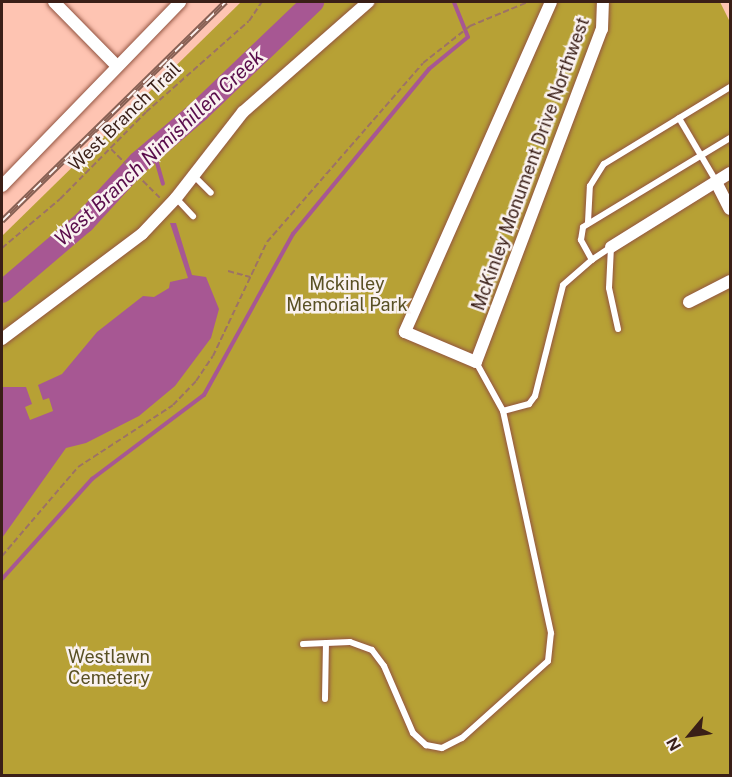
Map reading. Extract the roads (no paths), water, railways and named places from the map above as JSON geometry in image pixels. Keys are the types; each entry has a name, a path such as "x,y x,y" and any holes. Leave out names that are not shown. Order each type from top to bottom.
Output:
{"street":[{"path":"54,2 116,65"},
{"path":"2,186 116,65 180,2"},
{"path":"2,339 120,252 172,202 243,112 368,2"},
{"path":"476,362 405,332 551,2"},
{"name":"McKinley Monument Drive Northwest","path":"476,362 602,29 603,2"},
{"path":"611,247 730,173"},
{"path":"716,182 730,209"},
{"path":"689,302 730,281"}],"lane":[{"path":"588,222 590,186 604,164 730,87"},
{"path":"679,118 716,182"},
{"path":"592,260 581,240 583,226 730,138"},
{"path":"193,175 211,193"},
{"path":"172,202 194,216"},
{"path":"503,411 520,409 535,396 563,285 611,247"},
{"path":"611,247 609,288 618,329"},
{"path":"303,644 350,642 372,651 384,666 413,734 426,745 442,748 462,738 548,661 551,633 503,411 476,362"},
{"path":"325,699 326,643"}],"waterway":[{"name":"West Branch Nimishillen Creek","path":"2,292 84,222 139,162 199,111 313,2"},
{"path":"2,579 92,479 204,395 293,234 429,69 468,37 454,2"},
{"path":"153,149 163,184"}],"railway":[{"path":"2,221 226,2"}],"park label":[{"name":"Mckinley Memorial Park","path":"347,295"},
{"name":"Westlawn Cemetery","path":"109,668"}]}
